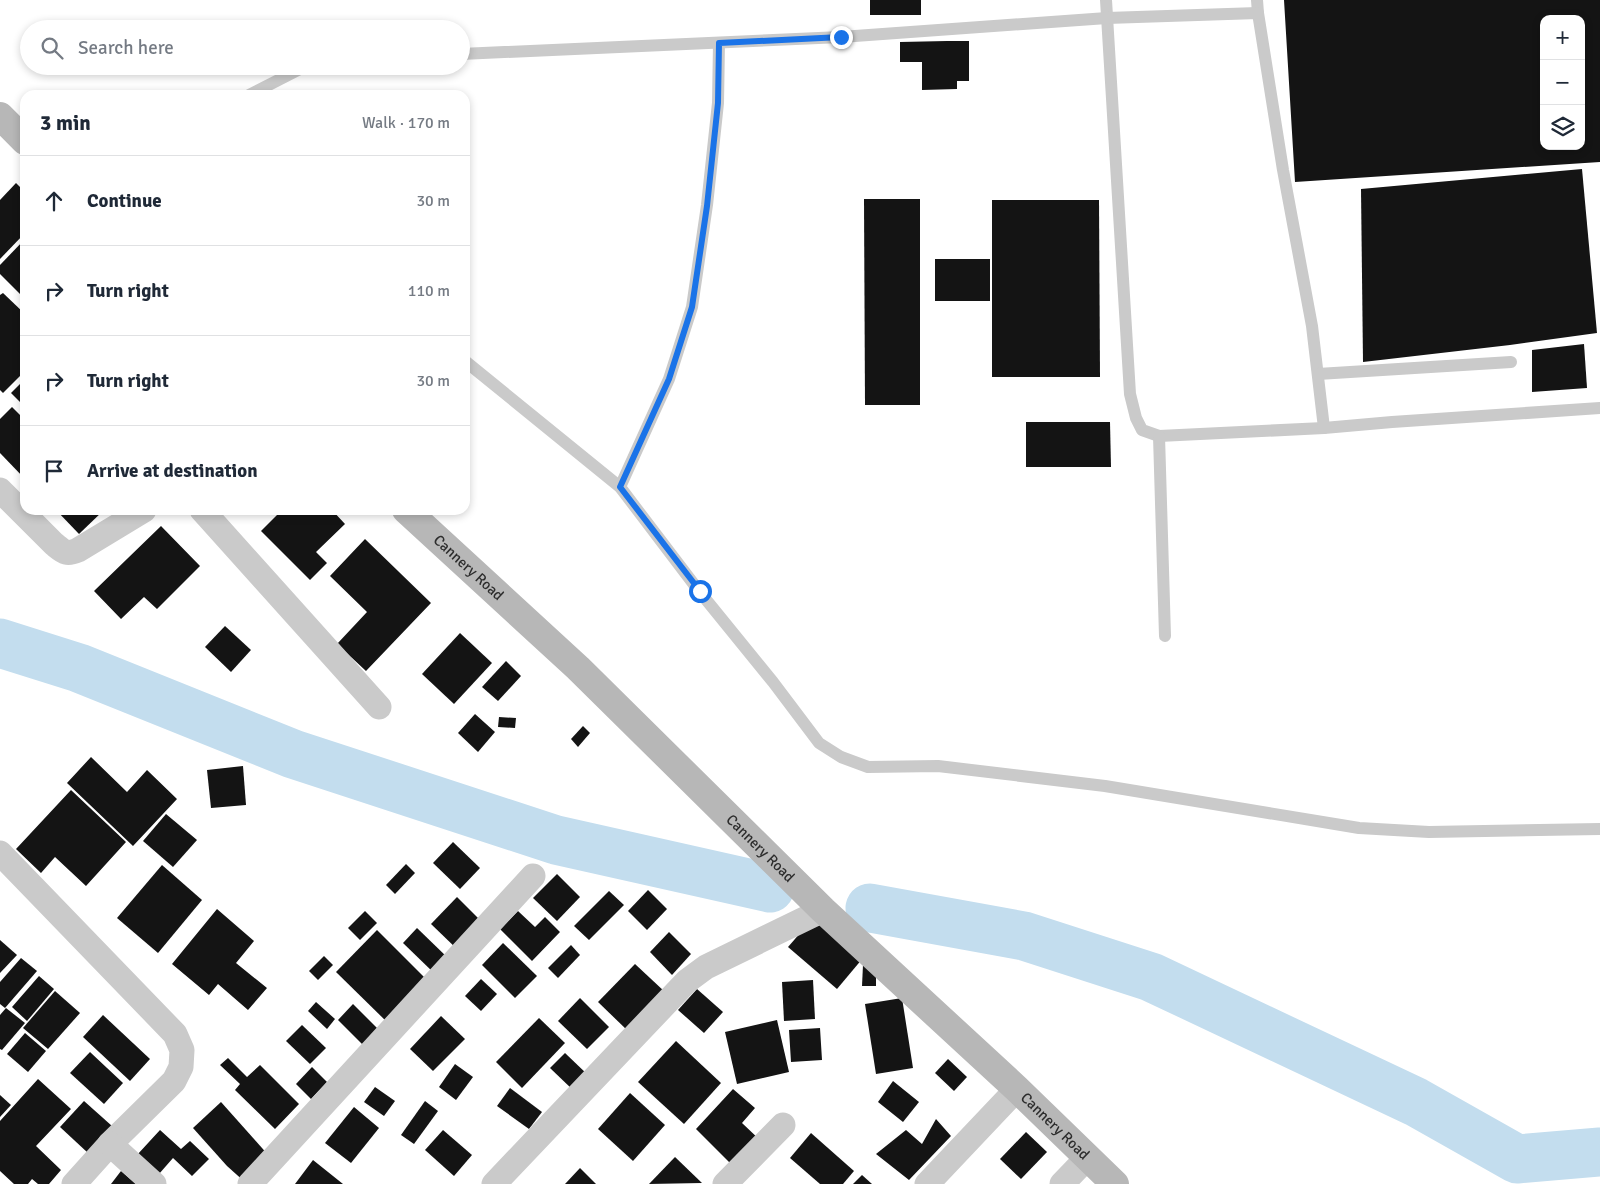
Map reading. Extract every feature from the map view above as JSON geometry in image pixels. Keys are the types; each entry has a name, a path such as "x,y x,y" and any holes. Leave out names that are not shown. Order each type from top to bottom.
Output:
{"main road":[{"path":"0,116 20,135"},
{"name":"Cannery Road","path":"411,515 578,668 823,910 1017,1089 1116,1184"}],"street":[{"path":"0,490 20,510"},
{"path":"25,515 54,544 64,552 71,553 136,515"},
{"path":"206,515 379,707"},
{"path":"0,853 175,1034 182,1050 181,1067 174,1081 110,1144 74,1184"},
{"path":"250,1184 534,876"},
{"path":"494,1184 687,981 706,967 823,910"},
{"path":"927,1184 1017,1089"},
{"path":"725,1184 783,1125"},
{"path":"110,1144 154,1184"},
{"path":"1062,1184 1088,1157"}],"lane":[{"path":"1106,0 1130,394 1136,418 1142,430 1159,436 1324,428 1600,408"},
{"path":"1257,0 1283,170 1312,326 1324,428"},
{"path":"470,54 841,37 1107,18 1258,13"},
{"path":"620,487 669,379 692,307 707,206 718,103 719,43"},
{"path":"259,90 288,75"},
{"path":"1318,374 1511,362"},
{"path":"470,365 620,487 819,743 841,757 868,767 938,766 1105,786 1359,828 1429,832 1600,829"},
{"path":"1159,436 1165,636"}],"building":[{"path":"870,0 921,0 921,15 870,15"},
{"path":"1284,0 1600,0 1600,162 1295,182"},
{"path":"969,41 969,81 957,81 957,89 922,90 922,62 900,62 900,42"},
{"path":"1582,169 1597,333 1363,362 1361,189"},
{"path":"16,183 20,187 20,238 0,259 0,200"},
{"path":"864,199 920,199 920,405 865,405"},
{"path":"992,200 1099,200 1100,377 992,377"},
{"path":"20,244 20,294 0,274 0,265"},
{"path":"935,259 990,259 990,301 935,301"},
{"path":"3,293 20,309 20,376 3,393 0,390 0,295"},
{"path":"1584,344 1587,388 1532,392 1532,350"},
{"path":"20,384 20,402 11,393"},
{"path":"12,407 20,415 20,474 0,453 0,419"},
{"path":"1026,422 1110,422 1111,467 1026,467"},
{"path":"61,515 99,515 79,534"},
{"path":"277,515 337,515 345,524 316,552 327,563 310,580 261,531"},
{"path":"161,526 200,566 157,609 144,597 121,619 94,591"},
{"path":"365,539 431,603 366,671 337,644 367,612 330,576"},
{"path":"225,626 251,650 231,672 205,647"},
{"path":"460,633 492,663 454,704 422,674"},
{"path":"506,661 521,676 498,701 482,687"},
{"path":"475,714 495,732 478,752 458,733"},
{"path":"499,717 516,718 515,728 498,727"},
{"path":"583,726 590,733 578,747 571,739"},
{"path":"91,757 127,792 147,770 177,799 133,846 67,783"},
{"path":"243,766 246,805 211,808 207,770"},
{"path":"71,790 126,842 86,886 55,857 41,873 16,849"},
{"path":"166,814 197,840 173,867 143,841"},
{"path":"453,842 480,868 460,889 433,863"},
{"path":"406,864 415,873 395,894 386,885"},
{"path":"162,865 202,900 158,953 117,918"},
{"path":"557,874 580,897 557,921 533,898"},
{"path":"648,890 667,909 647,930 628,911"},
{"path":"609,891 624,905 589,940 574,926"},
{"path":"457,897 484,924 459,951 431,924"},
{"path":"217,909 254,941 236,963 267,988 248,1010 218,984 209,995 172,964"},
{"path":"365,911 377,923 360,940 348,928"},
{"path":"518,911 535,927 545,917 560,932 532,961 500,929"},
{"path":"815,916 863,958 837,989 788,947"},
{"path":"417,928 449,959 435,974 403,943"},
{"path":"377,930 429,982 389,1024 336,972"},
{"path":"669,932 691,954 672,975 650,952"},
{"path":"0,940 17,955 0,973"},
{"path":"503,943 537,976 515,998 482,965"},
{"path":"571,945 580,955 558,978 548,968"},
{"path":"324,956 333,965 318,980 309,971"},
{"path":"21,958 37,971 5,1008 0,1004 0,982"},
{"path":"635,964 665,992 628,1031 598,1002"},
{"path":"863,965 876,965 876,986 862,986"},
{"path":"39,976 54,989 27,1021 12,1007"},
{"path":"481,979 497,994 481,1011 465,996"},
{"path":"813,980 815,1019 784,1021 782,982"},
{"path":"697,989 723,1012 704,1033 678,1010"},
{"path":"55,991 80,1013 48,1049 23,1028"},
{"path":"580,998 609,1027 587,1049 558,1021"},
{"path":"902,998 913,1068 876,1074 865,1004"},
{"path":"316,1002 335,1019 327,1029 308,1011"},
{"path":"353,1004 379,1030 364,1046 338,1020"},
{"path":"6,1008 25,1023 2,1050 0,1049 0,1015"},
{"path":"103,1015 150,1059 130,1081 83,1037"},
{"path":"441,1016 465,1039 433,1071 410,1049"},
{"path":"539,1018 565,1043 522,1088 496,1062"},
{"path":"777,1020 789,1072 737,1084 725,1032"},
{"path":"302,1025 326,1048 310,1064 286,1041"},
{"path":"820,1028 822,1060 791,1062 789,1030"},
{"path":"25,1033 46,1051 28,1072 7,1054"},
{"path":"676,1041 721,1083 684,1124 638,1082"},
{"path":"90,1052 123,1083 104,1104 70,1073"},
{"path":"565,1053 589,1076 574,1091 550,1068"},
{"path":"228,1058 247,1077 260,1065 299,1104 275,1129 235,1090 240,1084 220,1065"},
{"path":"948,1059 967,1077 954,1091 935,1073"},
{"path":"455,1064 473,1077 456,1100 439,1087"},
{"path":"312,1067 327,1082 311,1099 296,1084"},
{"path":"38,1079 71,1109 36,1146 61,1170 49,1184 38,1184 32,1179 28,1184 14,1184 0,1171 0,1121"},
{"path":"893,1081 919,1102 903,1122 878,1102"},
{"path":"375,1087 395,1101 384,1116 364,1102"},
{"path":"510,1088 542,1112 529,1129 497,1106"},
{"path":"733,1089 755,1108 742,1123 761,1141 735,1168 696,1129"},
{"path":"630,1093 665,1125 633,1161 598,1129"},
{"path":"0,1095 11,1105 0,1117"},
{"path":"84,1101 112,1126 88,1153 60,1127"},
{"path":"425,1101 438,1111 414,1144 401,1135"},
{"path":"221,1102 270,1157 246,1183 227,1166 193,1128"},
{"path":"354,1107 379,1128 351,1163 325,1143"},
{"path":"936,1119 951,1136 909,1180 876,1154 906,1130 922,1144"},
{"path":"160,1130 181,1149 190,1141 209,1159 192,1176 173,1158 159,1174 137,1155"},
{"path":"443,1130 472,1155 454,1176 425,1150"},
{"path":"1026,1132 1047,1152 1021,1179 1000,1159"},
{"path":"811,1133 854,1171 843,1184 820,1184 790,1158"},
{"path":"675,1157 702,1183 649,1184"},
{"path":"313,1160 343,1184 295,1184"},
{"path":"580,1168 596,1184 565,1184"},
{"path":"121,1171 136,1184 111,1184"},
{"path":"862,1175 872,1184 853,1184"}],"waterway":[{"path":"0,643 79,668 293,754 556,840 770,888"},
{"path":"870,908 1024,936 1151,977 1416,1102 1517,1159 1600,1152"}],"route":[{"path":"700,591 620,487 669,379 692,307 707,206 718,103 719,43 841,37"}]}
